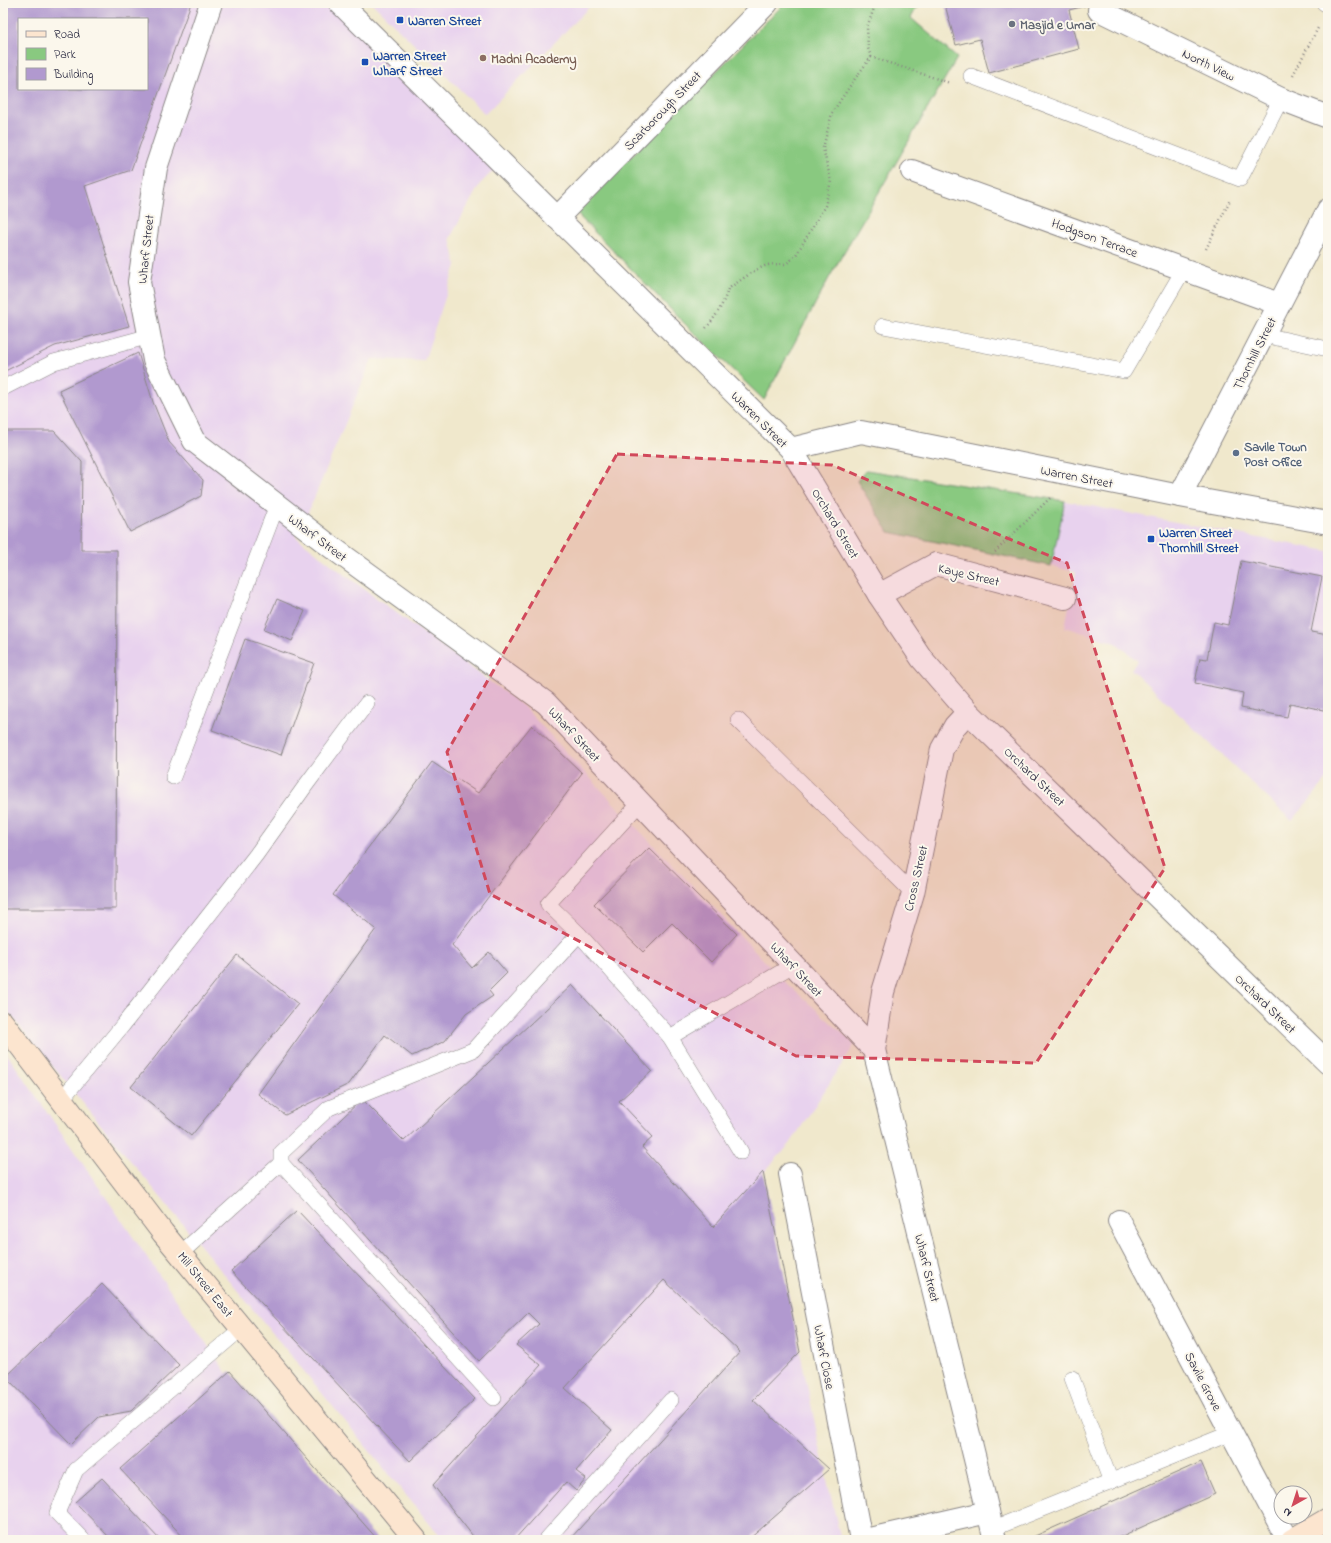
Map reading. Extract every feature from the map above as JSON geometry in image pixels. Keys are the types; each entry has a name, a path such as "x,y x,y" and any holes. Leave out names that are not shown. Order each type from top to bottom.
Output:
{"street":[{"name":"Wharf Street","path":"211,3 156,168 139,282 154,360 194,441 330,546 546,703 874,1050 992,1527"},
{"name":"Warren Street","path":"340,3 791,449 861,432 1073,476 1328,523"},
{"name":"Scarborough Street","path":"557,218 767,3"},
{"name":"North View","path":"1103,3 1099,10 1280,99 1328,117"},
{"name":"Hodgson Terrace","path":"912,171 1279,304"},
{"name":"Thornhill Street","path":"1180,496 1328,210"},
{"name":"Orchard Street","path":"791,449 880,595 922,659 968,712 1328,1063"},
{"name":"Kaye Street","path":"880,595 936,564 1065,598"},
{"name":"Cross Street","path":"874,1050 883,992 913,893 942,749 955,726 968,712"},
{"name":"Mill Street East","path":"3,1023 163,1233 416,1540"},
{"name":"Wharf Close","path":"790,1174 861,1540"},
{"name":"Savile Grove","path":"1119,1221 1288,1540"},
{"path":"1292,1540 1328,1519"},
{"path":"865,1540 992,1527"}],"lane":[{"path":"1324,3 1328,5"},
{"path":"971,76 1240,179 1280,99"},
{"path":"883,326 1124,371 1189,271"},
{"path":"1264,335 1328,349"},
{"path":"3,388 54,362 150,336"},
{"path":"173,777 277,505"},
{"path":"62,1099 123,1025 256,855 306,785 368,703"},
{"path":"738,720 913,893"},
{"path":"640,803 548,904 579,934 670,1037 741,1152"},
{"path":"494,1398 281,1163 281,1153 329,1108 473,1050 579,934"},
{"path":"670,1037 793,966"},
{"path":"180,1254 281,1163"},
{"path":"83,1540 58,1512 76,1470 242,1328"},
{"path":"1072,1378 1111,1482"},
{"path":"546,1540 671,1400"},
{"path":"992,1527 1111,1482 1231,1433"}],"path":[{"path":"871,57 868,48 867,27 876,3"},
{"path":"1280,99 1321,22"},
{"path":"871,57 948,84 971,76"},
{"path":"688,347 713,320 726,297 728,289 768,264 783,265 791,261 796,255 825,206 831,181 823,148 832,113 871,57"},
{"path":"1189,271 1240,179"},
{"path":"971,574 1073,476"}],"highlighted area":[{"path":"617,454 832,465 1067,563 1165,868 1036,1063 796,1056 490,894 447,752"}],"shaded area":[{"path":"3,3 338,3 496,168 480,184 450,238 456,265 424,361 372,359 305,520 295,536 341,572 523,706 635,826 785,982 855,1044 790,1144 763,1173 824,1467 841,1540 443,1540 3,1006"},
{"name":"Madni Academy","path":"372,3 593,3 485,114"},
{"path":"1065,501 1328,551 1328,778 1292,821 1131,669 1138,661 1116,643 1065,627 1076,572 1051,566"},
{"path":"3,1048 268,1433 355,1540 3,1540"}],"green space":[{"path":"785,3 919,3 911,18 957,58 829,278 764,400 690,329 575,212"},
{"path":"866,470 1065,501 1051,566 889,532 857,481"}],"building":[{"path":"3,3 191,3 131,170 85,186 129,326 55,346 3,372"},
{"name":"Masjid e Umar","path":"954,3 1084,3 1085,6 1069,10 1079,49 989,73 980,39 956,45 945,5"},
{"path":"138,353 153,402 169,442 203,480 201,496 130,532 59,390"},
{"path":"3,431 54,431 82,462 81,550 117,550 116,909 3,909"},
{"path":"1241,561 1322,577 1311,632 1328,635 1328,711 1290,703 1287,717 1241,708 1243,693 1195,683 1200,658 1207,659 1214,622 1228,625"},
{"path":"277,599 305,611 292,641 264,629"},
{"path":"245,639 314,663 281,755 212,730"},
{"path":"532,725 582,773 452,945 472,968 489,952 507,973 489,991 493,996 466,1014 445,1041 412,1056 385,1035 349,1084 285,1115 258,1094 376,929 333,895 432,762 478,793"},
{"path":"649,848 737,934 711,962 672,923 643,952 594,904"},
{"path":"237,955 298,1004 191,1136 131,1087"},
{"path":"572,985 652,1071 619,1101 653,1137 642,1147 713,1227 763,1172 800,1352 753,1400 829,1469 748,1540 569,1540 740,1352 664,1280 565,1388 612,1430 576,1471 586,1479 576,1491 566,1482 514,1540 476,1540 433,1485 541,1365 516,1345 539,1324 528,1313 479,1361 298,1160 362,1099 404,1141"},
{"path":"297,1210 475,1399 410,1461 231,1271"},
{"path":"102,1284 179,1365 131,1411 99,1417 71,1444 6,1377"},
{"path":"230,1371 378,1540 186,1540 120,1469"},
{"path":"1201,1462 1215,1494 1113,1540 1026,1540"},
{"path":"102,1478 160,1540 112,1540 75,1502"}],"place":[{"name":"Warren Street","path":"400,20"},
{"name":"Masjid e Umar","path":"1012,24"},
{"name":"Madni Academy","path":"483,58"},
{"name":"Warren Street Wharf Street","path":"365,62"},
{"name":"Savile Town Post Office","path":"1236,453"},
{"name":"Warren Street Thornhill Street","path":"1151,539"}]}
